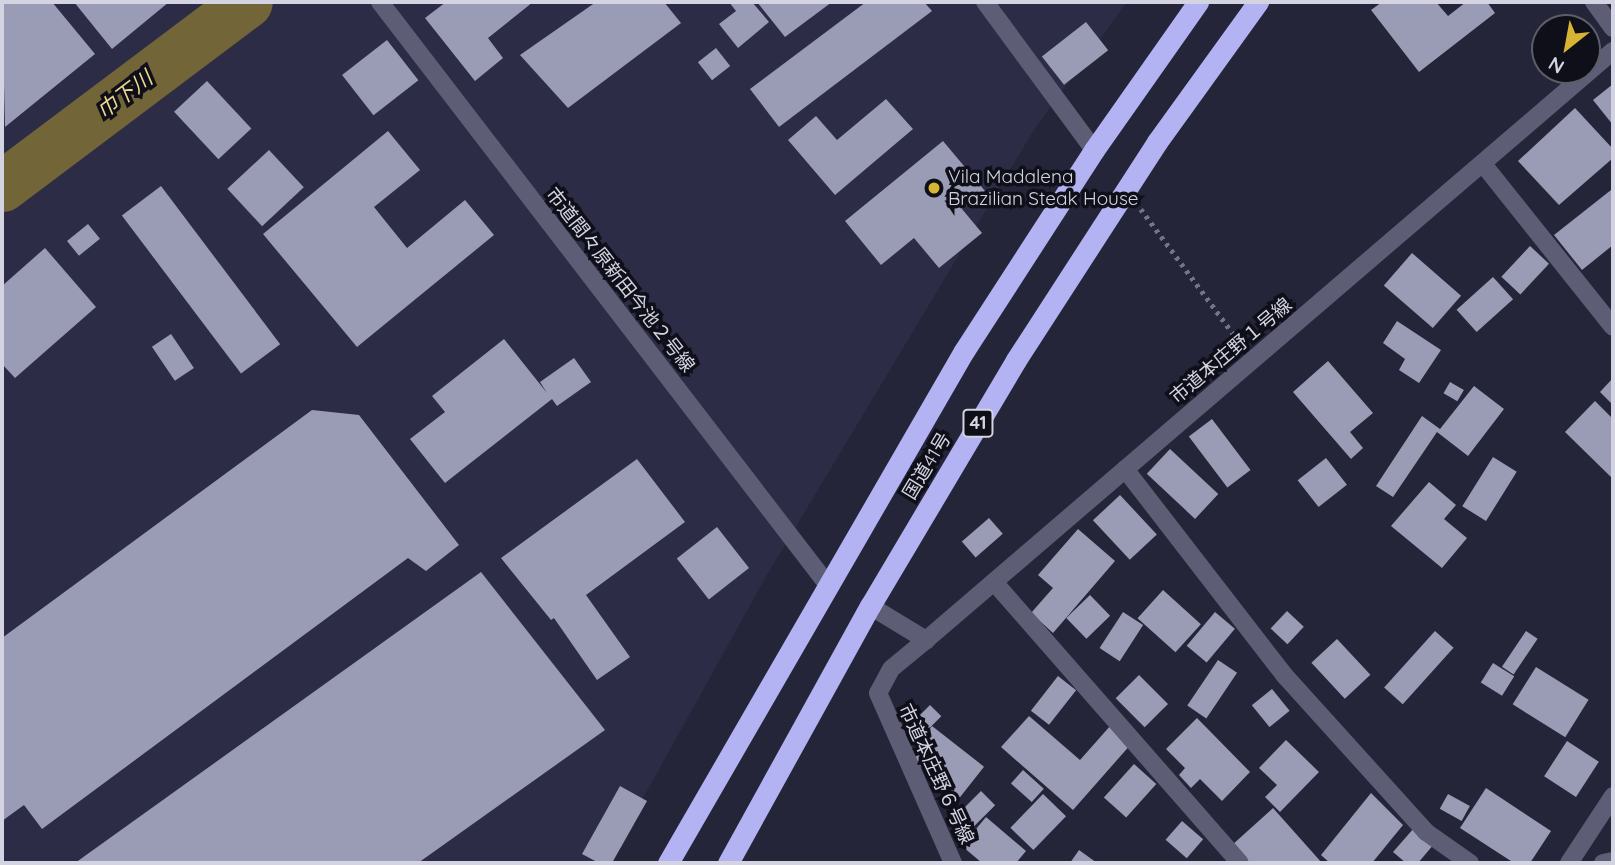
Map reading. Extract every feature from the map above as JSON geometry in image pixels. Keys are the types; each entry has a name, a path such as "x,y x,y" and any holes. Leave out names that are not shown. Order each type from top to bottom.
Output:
{"highway":[{"name":"国道41号","path":"668,863 964,351 1094,150 1198,2"},
{"name":"国道41号","path":"728,863 870,606 1016,360 1125,189 1258,2"}],"street":[{"name":"市道間々原新田今池２号線","path":"380,2 827,584"},
{"path":"985,2 1094,150"},
{"path":"1594,2 1613,27"},
{"name":"市道本庄野１号線","path":"926,640 1613,51"},
{"path":"1483,164 1613,327"},
{"path":"1125,469 1286,677 1426,832 1470,863"},
{"path":"994,582 1240,863"},
{"path":"870,606 926,640"},
{"name":"市道本庄野６号線","path":"926,640 891,669 878,693 953,863"},
{"path":"1569,863 1613,796"},
{"path":"1603,863 1613,861"}],"path":[{"path":"1125,189 1253,360"}],"shaded area":[{"path":"2,2 1127,2 1035,128 768,573 607,863 2,863"}],"building":[{"path":"2,2 52,2 95,54 5,127"},
{"path":"74,2 169,2 112,49"},
{"path":"446,2 533,2 488,38 503,58 475,81 425,18"},
{"path":"596,2 664,2 681,23 568,108 520,55"},
{"path":"729,2 752,2 769,22 738,48 719,24 736,11"},
{"path":"757,2 832,2 785,37"},
{"path":"866,2 924,2 932,11 779,127 750,89"},
{"path":"1382,2 1436,2 1448,16 1466,2 1487,2 1495,13 1419,72 1371,10"},
{"path":"1086,22 1108,50 1064,85 1042,56"},
{"path":"387,40 418,80 373,115 342,75"},
{"path":"716,48 730,66 712,80 698,62"},
{"path":"207,81 251,129 218,159 174,112"},
{"path":"1613,84 1613,125 1593,100"},
{"path":"886,99 913,129 835,195 788,140 816,116 837,140"},
{"path":"1575,108 1613,149 1613,158 1559,205 1518,161"},
{"path":"388,131 420,170 374,207 407,248 465,200 494,235 357,347 263,234"},
{"path":"943,141 985,191 962,209 982,233 939,268 914,238 881,265 845,221"},
{"path":"269,150 304,187 262,226 227,189"},
{"path":"161,186 280,344 241,374 122,215"},
{"path":"1611,190 1613,245 1582,270 1554,235"},
{"path":"88,224 100,239 79,256 67,241"},
{"path":"1530,246 1549,264 1520,294 1501,277"},
{"path":"45,248 96,307 15,378 2,364 2,286"},
{"path":"1412,253 1461,296 1433,328 1384,285"},
{"path":"1493,277 1513,299 1477,332 1457,310"},
{"path":"1397,321 1441,350 1419,383 1399,370 1405,359 1383,343"},
{"path":"171,334 194,368 175,381 152,347"},
{"path":"504,339 547,393 540,382 574,358 591,382 557,406 552,399 445,483 410,439 445,412 432,396"},
{"path":"1328,361 1373,413 1350,432 1363,448 1351,459 1293,392"},
{"path":"1613,378 1613,405 1600,392"},
{"path":"1450,382 1464,390 1457,401 1444,393"},
{"path":"1474,386 1504,409 1468,456 1437,432 1393,497 1376,486 1422,416 1440,429"},
{"path":"1595,401 1613,419 1613,479 1565,432"},
{"path":"312,410 359,415 459,545 426,571 408,558 42,829 24,805 2,821 2,638"},
{"path":"1212,419 1251,470 1227,488 1189,436"},
{"path":"1170,449 1218,494 1195,519 1147,474"},
{"path":"1493,457 1517,472 1486,521 1462,506"},
{"path":"1326,458 1347,485 1319,507 1298,480"},
{"path":"637,459 685,522 586,595 630,657 597,680 554,618 551,620 501,558"},
{"path":"1429,482 1456,505 1444,519 1467,538 1442,568 1391,526"},
{"path":"1120,495 1157,534 1130,560 1093,520"},
{"path":"989,518 1003,534 976,557 962,542"},
{"path":"717,527 749,568 709,599 677,558"},
{"path":"1078,529 1115,561 1053,633 1031,613 1053,588 1038,575"},
{"path":"481,572 605,730 418,863 75,863"},
{"path":"1163,590 1201,624 1175,652 1138,618"},
{"path":"1090,595 1110,616 1086,639 1066,618"},
{"path":"1287,611 1304,627 1287,644 1271,629"},
{"path":"1123,612 1143,625 1120,661 1100,648"},
{"path":"1215,612 1235,629 1207,662 1187,646"},
{"path":"1435,631 1454,648 1403,704 1384,687"},
{"path":"1526,631 1538,639 1514,674 1502,667"},
{"path":"1337,639 1370,675 1345,699 1311,663"},
{"path":"1218,660 1237,673 1206,718 1187,706"},
{"path":"1493,663 1514,676 1502,696 1481,683"},
{"path":"1536,667 1589,700 1565,737 1513,704"},
{"path":"1139,675 1168,704 1145,727 1116,698"},
{"path":"1058,676 1076,690 1049,725 1031,711"},
{"path":"1272,689 1290,711 1269,727 1252,705"},
{"path":"930,705 941,716 917,741 905,730"},
{"path":"1029,716 1080,760 1111,725 1132,743 1073,810 1001,747"},
{"path":"1197,718 1250,772 1222,801 1200,779 1191,788 1179,775 1185,768 1166,749"},
{"path":"932,726 984,767 960,797 908,757"},
{"path":"1286,740 1319,772 1280,812 1265,797 1277,785 1259,768"},
{"path":"1567,741 1599,762 1576,797 1544,776"},
{"path":"1134,764 1156,784 1126,818 1104,797"},
{"path":"1023,770 1044,789 1032,802 1011,783"},
{"path":"620,786 647,801 612,863 599,863 582,854"},
{"path":"1486,788 1551,831 1530,863 1514,863 1460,828"},
{"path":"981,791 995,805 965,836 951,821"},
{"path":"1371,793 1403,825 1372,863 1330,863 1321,855"},
{"path":"1043,794 1066,816 1033,850 1010,828"},
{"path":"1448,794 1470,806 1462,821 1440,809"},
{"path":"1273,808 1322,863 1247,863 1231,846"},
{"path":"986,817 1026,851 1016,863 982,863 962,846"},
{"path":"1182,821 1203,839 1187,858 1166,840"},
{"path":"1414,828 1434,844 1418,863 1406,863 1393,852"},
{"path":"1079,850 1097,863 1070,863"}],"waterway":[{"name":"巾下川","path":"2,186 247,2"}],"place":[{"name":"Vila Madalena Brazilian Steak House","path":"934,188"}]}
